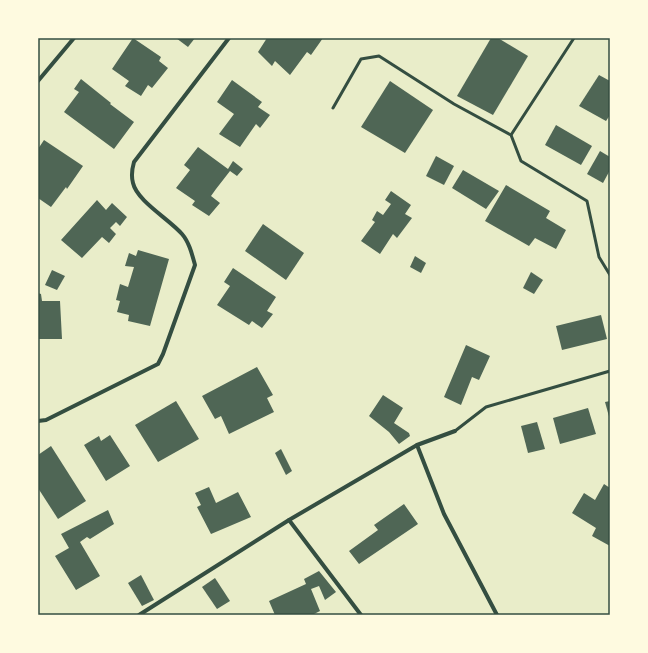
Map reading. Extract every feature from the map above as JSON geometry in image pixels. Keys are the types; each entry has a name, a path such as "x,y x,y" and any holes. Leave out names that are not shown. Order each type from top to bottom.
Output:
{"street":[{"path":"38,81 74,38"},
{"path":"38,421 46,420 158,364 163,354 195,265 191,250 183,234 138,194 133,184 132,173 134,162 229,38"},
{"path":"139,615 289,520 417,445 455,431"},
{"path":"417,445 444,514 497,615"},
{"path":"289,520 361,615"}],"lane":[{"path":"511,136 574,38"},
{"path":"333,108 361,59 379,56 454,104 511,136 521,161 586,201 599,257 610,275"},
{"path":"455,431 486,407 610,371"}],"building":[{"path":"133,38 161,57 159,61 168,68 152,88 148,85 141,96 125,86 129,81 112,69"},
{"path":"176,38 195,38 188,47"},
{"path":"267,38 323,38 311,55 307,52 290,75 275,61 272,66 258,52"},
{"path":"491,38 498,38 528,56 493,115 457,96"},
{"path":"599,75 610,81 610,115 606,121 579,106"},
{"path":"81,79 134,122 114,149 64,112 79,92 74,89"},
{"path":"232,80 262,102 258,107 270,115 260,128 256,124 240,147 219,134 234,114 217,102"},
{"path":"390,81 433,110 405,153 361,127"},
{"path":"556,125 592,146 581,165 545,145"},
{"path":"44,140 83,166 67,189 66,187 51,207 38,198 38,149"},
{"path":"198,147 228,169 233,161 243,169 237,176 230,171 216,189 211,196 220,203 209,216 192,205 195,201 176,188 190,170 184,165"},
{"path":"600,151 610,157 610,170 603,183 587,174"},
{"path":"436,156 454,166 444,185 426,176"},
{"path":"463,170 499,191 486,209 452,188"},
{"path":"506,185 550,211 546,218 566,230 556,249 535,238 529,246 485,221"},
{"path":"391,191 411,205 405,214 412,218 397,238 393,234 380,254 361,241 375,222 372,220 377,211 383,215 391,204 385,200"},
{"path":"97,200 106,210 112,203 127,217 120,226 116,222 110,228 116,234 109,243 102,237 82,258 61,240"},
{"path":"263,224 304,253 286,280 245,251"},
{"path":"138,250 169,259 150,326 128,321 129,315 117,312 120,301 116,300 120,284 128,287 134,267 125,266 129,253 136,256"},
{"path":"415,256 426,263 421,273 410,267"},
{"path":"233,268 276,297 267,311 273,314 262,328 252,321 249,325 217,305 230,286 224,282"},
{"path":"52,270 65,276 57,290 45,285"},
{"path":"531,272 543,280 534,294 523,288"},
{"path":"38,293 41,294 42,301 60,301 62,339 38,339"},
{"path":"601,315 607,339 562,350 556,326"},
{"path":"466,345 490,356 479,380 472,377 461,405 444,397"},
{"path":"257,367 273,395 267,398 274,412 229,434 221,416 215,419 202,396"},
{"path":"383,395 403,408 394,423 409,433 410,436 399,444 389,432 369,416"},
{"path":"176,401 199,439 158,462 135,425"},
{"path":"610,401 610,420 605,402"},
{"path":"588,408 596,434 560,444 553,418"},
{"path":"537,422 545,449 528,453 521,426"},
{"path":"110,435 130,466 106,481 84,445 99,436 101,441"},
{"path":"51,446 86,501 58,519 38,488 38,455"},
{"path":"281,449 292,471 286,475 275,453"},
{"path":"604,484 610,488 610,546 592,536 596,528 572,513 584,493 595,500"},
{"path":"209,487 216,503 238,492 251,517 211,534 197,507 201,505 195,493"},
{"path":"404,504 418,524 359,564 349,551 378,530 374,525"},
{"path":"108,510 114,524 90,539 87,537 80,542 100,576 76,590 55,556 69,548 61,534"},
{"path":"319,571 336,592 325,600 319,586 311,589 320,611 312,615 275,615 269,601 306,584 304,579"},
{"path":"141,575 154,600 142,606 128,583"},
{"path":"215,578 230,601 217,609 202,587"}]}
